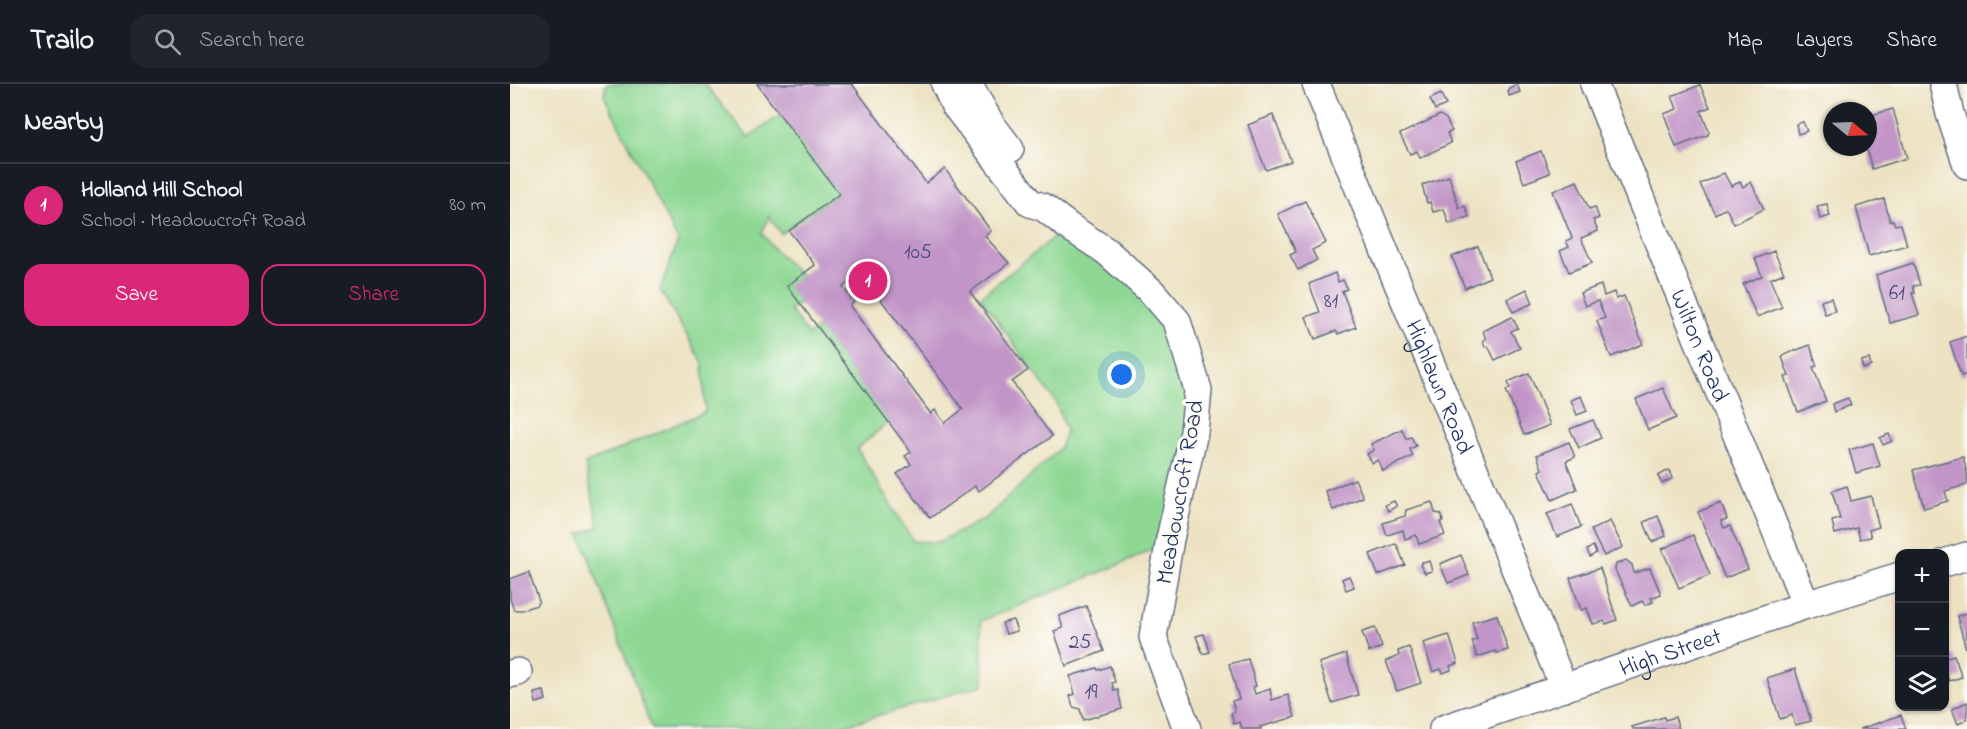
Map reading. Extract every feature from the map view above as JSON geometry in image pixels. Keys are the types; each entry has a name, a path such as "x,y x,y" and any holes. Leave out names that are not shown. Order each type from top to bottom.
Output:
{"street":[{"name":"Meadowcroft Road","path":"945,84 954,105 1030,203 1043,207 1106,251 1152,292 1177,321 1198,390 1194,432 1170,539 1153,637 1187,729"},
{"path":"968,84 991,124 1042,194 1043,207"},
{"name":"Highlawn Road","path":"1316,84 1564,688"},
{"name":"Wilton Road","path":"1594,84 1806,605"},
{"path":"1943,84 1950,114 1967,165"},
{"path":"1949,561 1967,556"},
{"name":"High Street","path":"1443,729 1492,721 1564,688 1806,605 1895,577"}],"green space":[{"path":"606,84 705,84 748,137 781,115 839,193 781,234 769,216 762,233 774,249 816,291 790,310 808,335 835,316 901,411 857,449 913,541 939,542 986,518 1060,448 1066,431 1056,402 980,297 1068,226 1152,292 1198,390 1170,539 1133,559 981,621 983,685 832,729 652,729 580,534 599,527 585,464 705,412 703,363 660,290 678,241 604,96"}],"building":[{"path":"757,84 852,84 926,183 945,169 991,231 985,236 1009,263 970,292 1028,370 1012,382 1052,436 979,491 975,486 930,518 897,474 911,464 905,456 911,452 787,286 815,265 789,231 839,194","holes":["861,273 963,409 945,423 935,410 931,414 850,306 854,302 843,287"]},
{"path":"1517,84 1520,92 1509,96 1509,88"},
{"path":"1700,85 1710,107 1701,111 1708,135 1676,147 1664,114 1677,109 1672,96"},
{"path":"1441,94 1446,105 1435,110 1430,99"},
{"path":"1893,109 1907,158 1872,169 1868,156 1877,156 1877,113"},
{"path":"1273,115 1291,161 1266,170 1248,125"},
{"path":"1440,115 1446,119 1452,131 1447,133 1451,143 1420,158 1417,151 1410,154 1400,134"},
{"path":"1803,122 1807,131 1798,134 1796,124"},
{"path":"1541,151 1550,173 1524,183 1516,161"},
{"path":"1724,173 1731,186 1740,182 1743,187 1751,182 1764,209 1734,224 1726,208 1715,214 1700,184"},
{"path":"1449,176 1459,208 1465,206 1469,217 1449,224 1444,209 1433,212 1430,202 1427,203 1422,185"},
{"path":"1577,181 1589,209 1595,207 1599,218 1593,220 1598,231 1581,238 1592,263 1569,272 1560,251 1569,247 1566,241 1572,238 1553,191"},
{"path":"1884,199 1890,221 1893,220 1895,225 1901,224 1907,245 1869,256 1856,207"},
{"path":"1305,201 1326,243 1312,250 1317,260 1298,270 1290,255 1296,252 1278,214"},
{"path":"1827,204 1830,216 1820,219 1817,206"},
{"path":"1478,246 1490,277 1465,288 1452,257"},
{"path":"1774,251 1784,273 1770,279 1782,307 1757,317 1743,284 1762,276 1755,259"},
{"path":"1913,263 1920,285 1913,286 1915,293 1912,293 1919,315 1890,323 1876,275"},
{"path":"1335,273 1338,282 1343,280 1347,289 1342,291 1356,327 1315,339 1306,317 1320,312 1309,284"},
{"path":"1601,285 1604,296 1614,292 1616,299 1624,296 1643,344 1611,357 1597,321 1605,318 1598,301 1585,306 1580,293"},
{"path":"1527,289 1533,303 1513,312 1507,299"},
{"path":"1831,298 1835,311 1825,314 1821,301"},
{"path":"1512,317 1518,328 1511,331 1520,348 1495,360 1488,346 1485,347 1483,341 1486,339 1483,331"},
{"path":"1967,336 1967,374 1961,376 1950,342"},
{"path":"1810,345 1817,366 1813,367 1826,401 1798,412 1785,377 1789,376 1782,357"},
{"path":"1869,359 1871,366 1863,369 1861,361"},
{"path":"1529,373 1550,425 1524,435 1506,390 1510,388 1508,382"},
{"path":"1663,388 1676,418 1648,430 1636,399"},
{"path":"1581,396 1587,411 1577,415 1571,400"},
{"path":"1848,398 1851,405 1834,412 1832,404"},
{"path":"1593,420 1601,438 1579,448 1570,429"},
{"path":"1402,429 1406,439 1411,437 1416,446 1410,449 1413,456 1383,471 1378,460 1372,463 1367,454 1374,450 1371,444"},
{"path":"1889,434 1892,441 1883,445 1880,438"},
{"path":"1569,442 1575,457 1566,461 1577,489 1552,500 1539,471 1542,469 1537,455"},
{"path":"1873,443 1880,466 1856,473 1849,450"},
{"path":"1963,457 1967,485 1945,491 1948,501 1924,508 1913,470"},
{"path":"1669,470 1673,478 1662,484 1658,476"},
{"path":"1355,479 1363,497 1333,510 1325,491"},
{"path":"1847,486 1851,501 1871,496 1879,527 1869,530 1871,537 1860,539 1857,528 1835,534 1832,521 1840,519 1832,491"},
{"path":"1394,501 1397,506 1388,511 1385,505"},
{"path":"1432,502 1435,513 1441,514 1443,521 1440,522 1445,535 1419,544 1416,535 1405,539 1403,530 1387,535 1383,523 1405,516 1406,510"},
{"path":"1721,503 1727,519 1721,521 1724,528 1730,526 1748,569 1725,578 1698,512"},
{"path":"1572,504 1581,527 1557,537 1547,514"},
{"path":"1658,516 1666,536 1652,542 1644,522"},
{"path":"1610,521 1623,547 1604,556 1591,530"},
{"path":"1693,535 1710,575 1679,588 1662,549"},
{"path":"1395,544 1405,565 1378,575 1370,554"},
{"path":"1593,546 1596,553 1590,557 1587,550"},
{"path":"1461,555 1469,575 1448,583 1440,564"},
{"path":"1626,560 1632,565 1634,573 1650,568 1661,594 1651,598 1653,602 1645,605 1642,601 1632,606 1615,570 1616,564"},
{"path":"1429,561 1432,571 1425,573 1420,565 1422,562"},
{"path":"1600,568 1617,620 1606,624 1604,621 1593,624 1587,608 1581,610 1570,578"},
{"path":"529,572 539,601 537,605 514,610 510,599 510,579"},
{"path":"1349,576 1354,587 1346,590 1342,579"},
{"path":"1086,606 1104,651 1066,666 1054,631 1063,628 1059,616"},
{"path":"1967,613 1967,649 1966,649 1957,616"},
{"path":"1497,615 1508,650 1477,657 1472,641 1477,640 1472,622"},
{"path":"1013,620 1017,631 1006,634 1002,623"},
{"path":"1375,628 1382,647 1369,652 1362,632"},
{"path":"1204,634 1210,652 1203,654 1196,636"},
{"path":"1449,635 1458,663 1450,666 1451,670 1443,673 1441,669 1433,672 1423,643"},
{"path":"1409,647 1421,683 1397,691 1386,661 1399,656 1398,651"},
{"path":"1346,654 1358,695 1332,703 1319,663"},
{"path":"1954,655 1962,677 1949,681 1949,657"},
{"path":"1248,659 1256,686 1253,687 1255,694 1270,689 1272,700 1288,695 1295,717 1260,727 1261,729 1242,729 1240,722 1234,724 1231,713 1235,712 1232,701 1239,699 1229,664"},
{"path":"1110,666 1115,682 1112,683 1114,691 1118,690 1122,709 1083,720 1080,709 1073,707 1070,696 1075,694 1070,676"},
{"path":"1795,669 1811,721 1795,725 1792,715 1780,719 1767,678"},
{"path":"544,691 546,700 536,703 534,693"},
{"path":"1967,702 1967,720 1958,724 1952,709"},
{"path":"1901,715 1906,729 1860,729"},
{"path":"1664,717 1665,720 1675,717 1679,729 1633,729 1632,727"}],"place":[{"name":"Holland Hill School","path":"868,281"}]}
